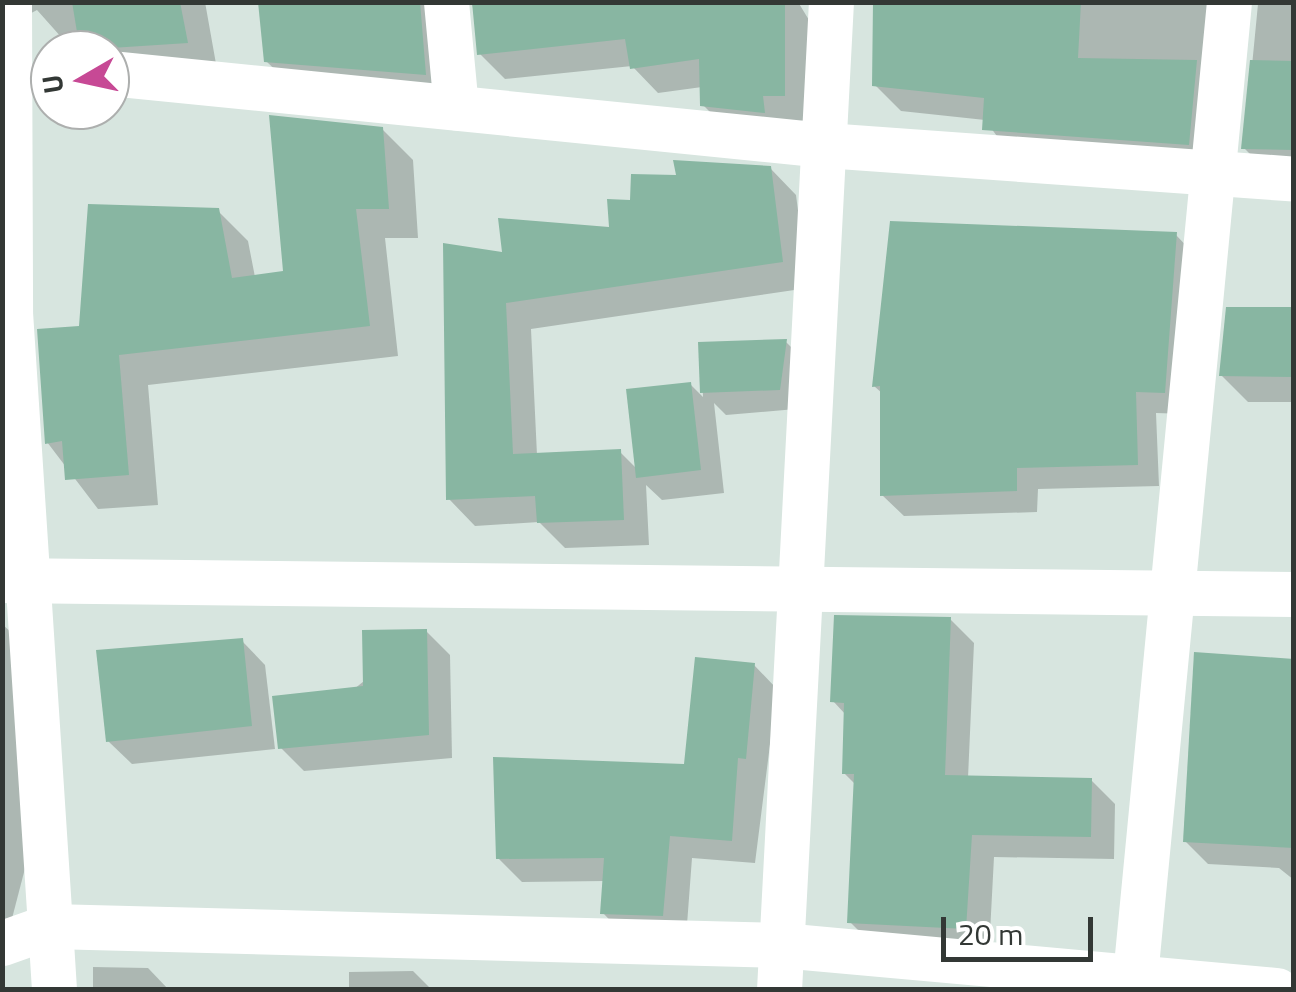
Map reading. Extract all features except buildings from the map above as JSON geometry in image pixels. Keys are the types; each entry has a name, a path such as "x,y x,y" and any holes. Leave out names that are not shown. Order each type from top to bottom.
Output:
{"street":[{"path":"10,2 30,56"},
{"path":"446,2 456,108"},
{"path":"779,990 830,2"},
{"path":"1134,976 1177,594 1230,2"},
{"path":"130,75 825,145 1294,179"},
{"path":"30,96 10,312 16,580 54,990"},
{"path":"16,580 1294,594"},
{"path":"2,943 50,926 782,945 1277,990"}]}
